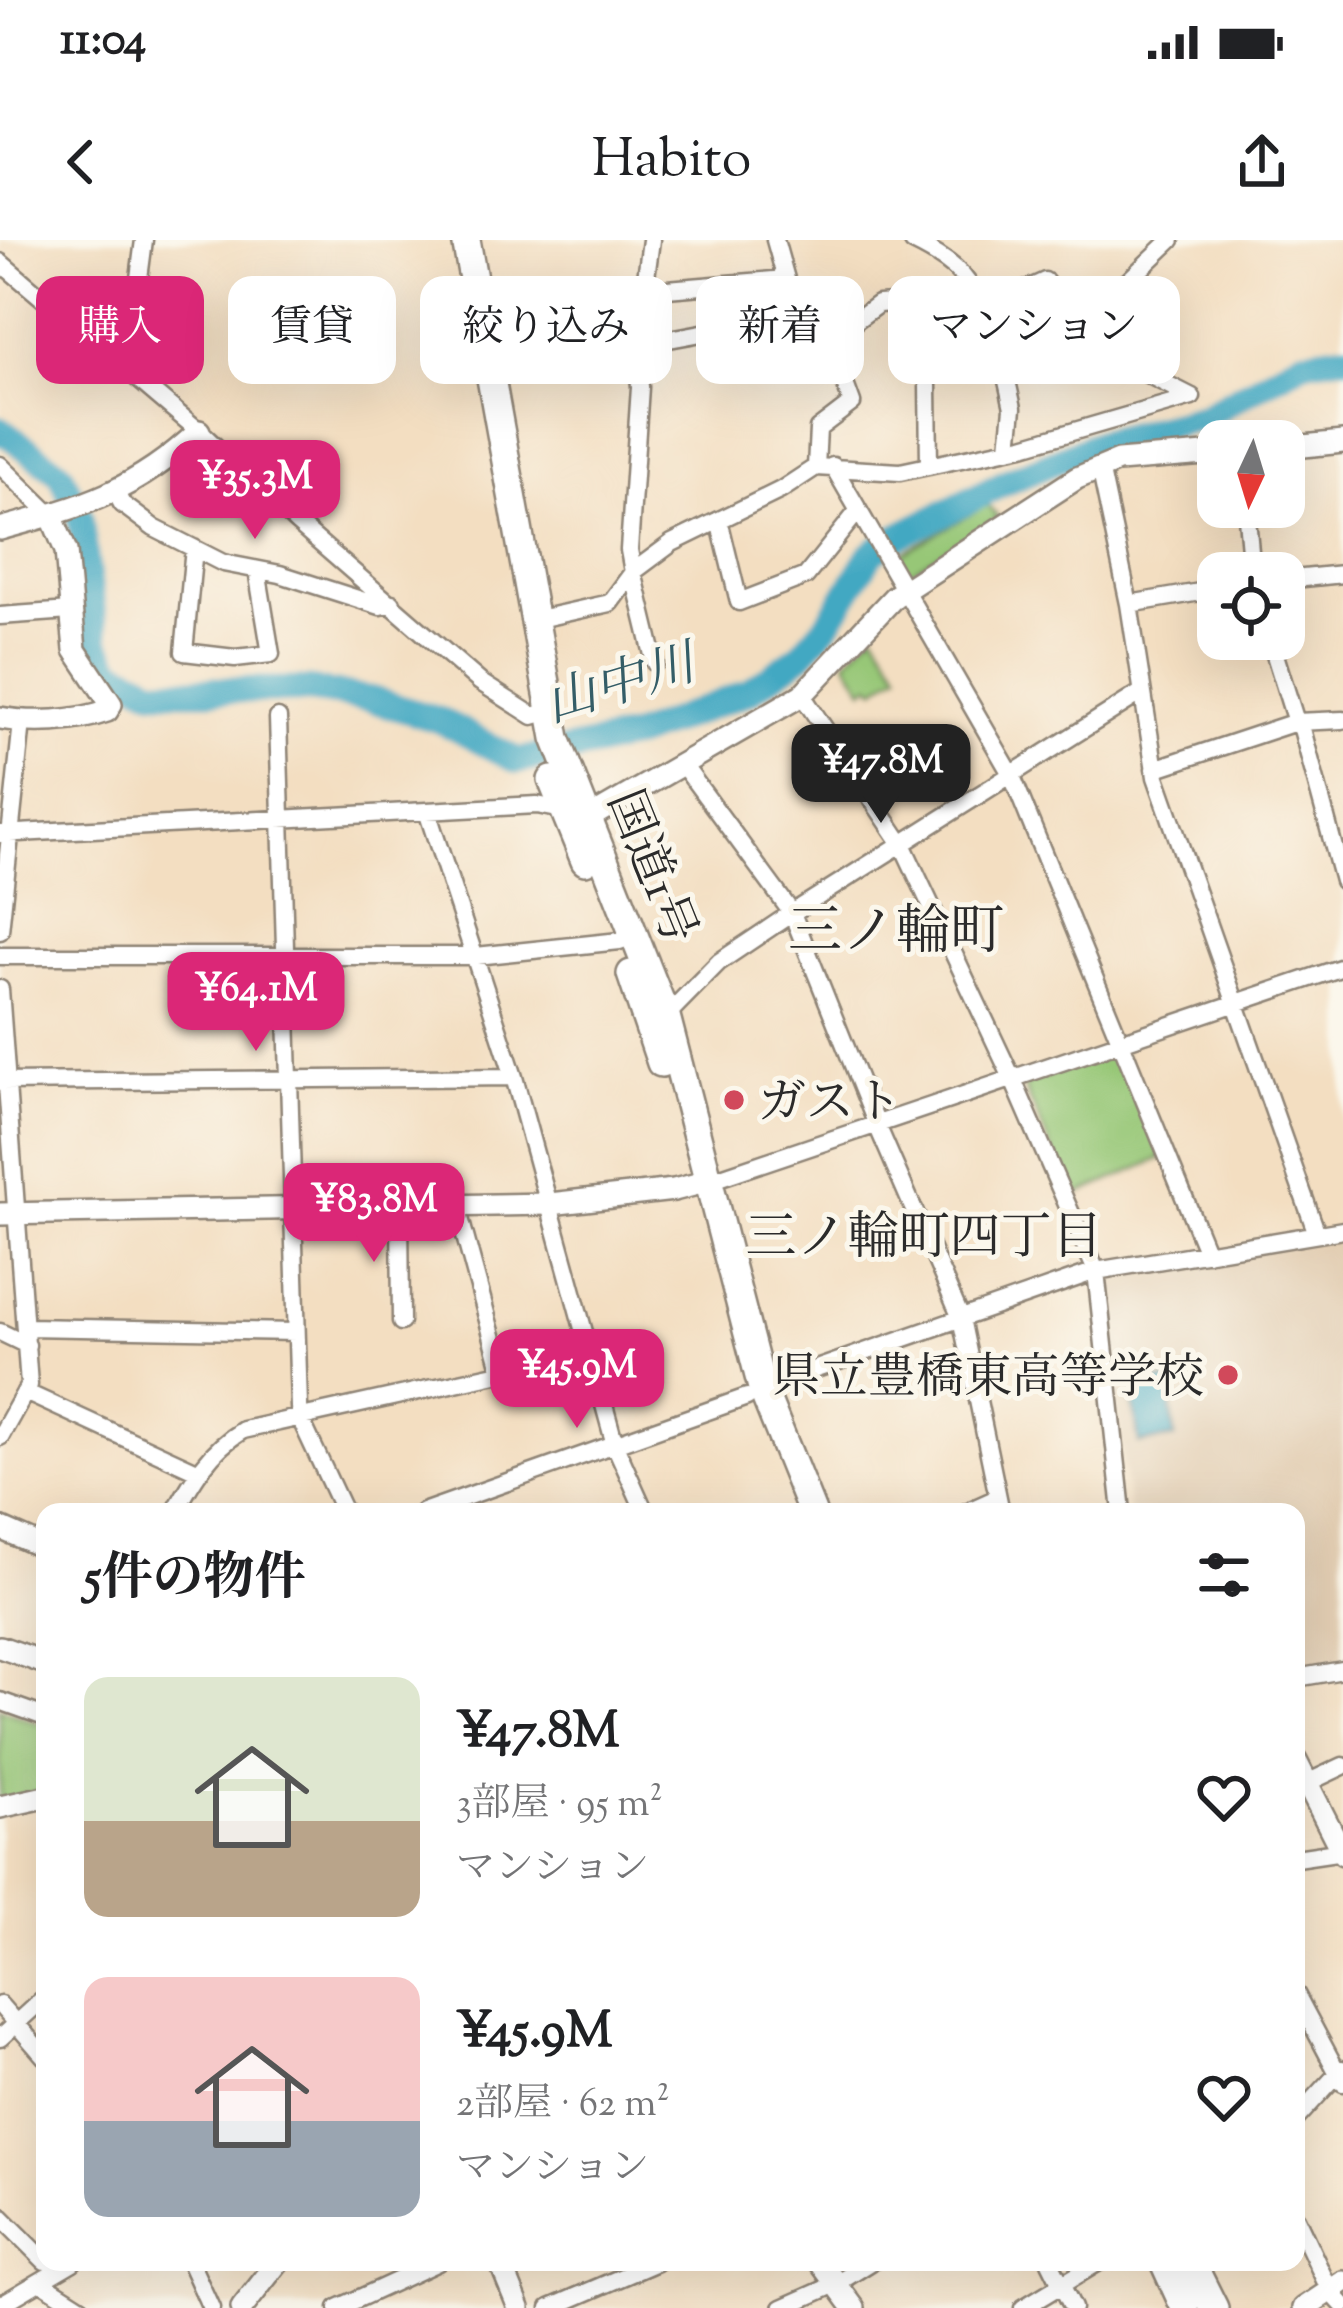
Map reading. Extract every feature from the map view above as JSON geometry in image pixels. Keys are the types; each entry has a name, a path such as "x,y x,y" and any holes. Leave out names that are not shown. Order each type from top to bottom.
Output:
{"highway":[{"name":"国道1号","path":"449,240 545,727 575,814 666,1016 701,1183 754,1393 790,1503"},
{"name":"国道1号","path":"466,240 534,620 545,727"},
{"name":"国道1号","path":"575,814 701,1183"},
{"name":"国道1号","path":"754,1393 808,1503"},
{"path":"1168,2271 1185,2308"},
{"path":"1196,2271 1214,2308"}],"street":[{"path":"139,276 144,240"},
{"path":"645,276 652,240"},
{"path":"672,285 786,279 775,240"},
{"path":"1133,276 1171,240"},
{"path":"913,242 945,257 965,276"},
{"path":"0,262 36,293"},
{"path":"929,466 927,301 878,304 842,330 836,346 852,403 818,429 825,466 858,511 1011,775 1207,1253"},
{"path":"144,384 480,682 545,727"},
{"path":"640,384 629,550 655,663"},
{"path":"1008,384 1013,408 1009,447"},
{"path":"534,620 610,603 633,572 672,543 825,466 899,472 1192,398 1167,384"},
{"path":"0,529 115,491 163,465 199,431"},
{"path":"1305,446 1343,442"},
{"path":"4,833 537,805 575,814 683,765 802,695 903,590 1077,478 1118,461 1197,455"},
{"path":"0,465 51,515 66,550 75,650 111,704 100,714 11,720 0,931"},
{"path":"1100,467 1129,604 1154,769 1317,1234"},
{"path":"115,491 122,504 154,528 223,562 380,606 392,603"},
{"path":"718,520 739,602 806,576 858,511"},
{"path":"194,548 184,652 235,658 271,654 256,569"},
{"path":"1305,578 1343,574"},
{"path":"1129,604 1197,593"},
{"path":"0,616 70,611"},
{"path":"1277,660 1302,729 1343,881"},
{"path":"666,1016 719,962 1142,692"},
{"path":"802,695 902,844 1096,1271 1121,1503"},
{"path":"278,718 300,1418 340,1503"},
{"path":"1154,769 1296,722 1343,720"},
{"path":"683,765 792,913 961,1318 999,1503"},
{"path":"427,811 514,1077 616,1445 641,1503"},
{"path":"0,956 476,956 620,941"},
{"path":"8,1214 550,1204 701,1183 1343,967"},
{"path":"0,989 8,1214 26,1336 28,1384 0,1437"},
{"path":"3,1082 514,1077"},
{"path":"400,1207 401,1322"},
{"path":"457,1207 502,1372"},
{"path":"449,1503 1096,1271 1343,1230"},
{"path":"0,1332 26,1336 296,1332"},
{"path":"181,1503 197,1471 243,1430 591,1353"},
{"path":"25,1392 197,1471"},
{"path":"0,1528 36,1544"},
{"path":"0,1647 36,1660"},
{"path":"1305,1676 1343,1670"},
{"path":"0,1701 36,1715"},
{"path":"1307,1783 1343,1766"},
{"path":"1305,1779 1343,1852 1305,1857"},
{"path":"0,1807 36,1799"},
{"path":"0,2005 36,2045"},
{"path":"0,2038 36,2005"},
{"path":"1305,2010 1341,2075 1305,2111"},
{"path":"0,2216 36,2252"},
{"path":"1304,2308 1339,2293 1305,2234"},
{"path":"0,2305 48,2271"},
{"path":"54,2271 82,2308"},
{"path":"194,2271 211,2308"},
{"path":"242,2308 271,2271"},
{"path":"338,2308 418,2271"},
{"path":"504,2271 520,2308"},
{"path":"550,2308 636,2271"},
{"path":"827,2271 854,2308"},
{"path":"782,2308 857,2271"},
{"path":"1054,2271 1073,2308"},
{"path":"1023,2308 1082,2271"}],"shaded area":[{"name":"県立豊橋東高等学校","path":"1343,1239 1343,1663 1305,1668 1305,1503 1128,1503 1103,1280 1113,1274"}],"green space":[{"path":"988,504 998,518 903,576 894,560 901,554"},
{"path":"874,632 900,672 875,689 871,684 864,689 846,661"},
{"path":"1121,1052 1162,1158 1072,1197 1023,1084"},
{"path":"0,1708 36,1722 36,1793 0,1802"}],"water":[{"path":"1168,1380 1175,1438 1139,1443 1131,1385"}],"waterway":[{"name":"山中川","path":"0,429 61,474 80,518 97,643 111,669 155,690 310,690 370,699 442,721 518,761 634,737 750,691 801,655 829,622 871,554 887,542 1006,482 1101,442 1205,416 1303,361 1343,355"}],"place":[{"name":"ガスト","path":"734,1100"},
{"name":"県立豊橋東高等学校","path":"1228,1375"}],"district":[{"name":"三ノ輪町","path":"896,929"},
{"name":"三ノ輪町四丁目","path":"924,1235"}]}
